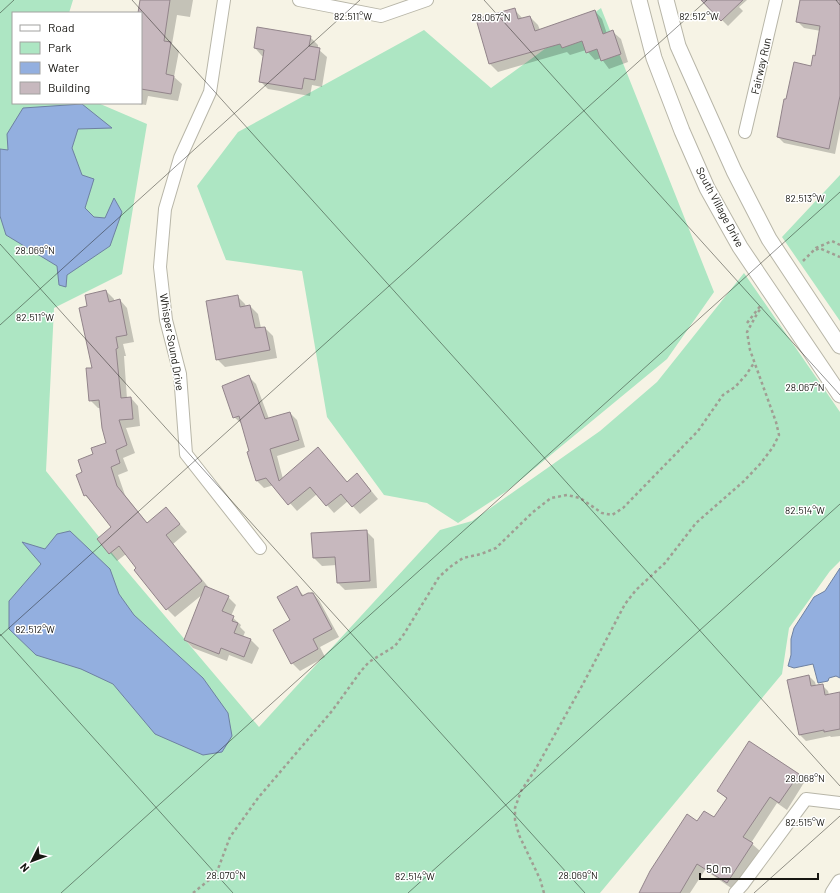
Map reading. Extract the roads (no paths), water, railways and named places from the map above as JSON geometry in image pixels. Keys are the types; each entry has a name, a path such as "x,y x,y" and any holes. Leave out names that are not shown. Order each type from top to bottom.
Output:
{"street":[{"name":"Whisper Sound Drive","path":"224,0 210,92 180,158 165,209 160,267 166,320 180,374 186,454 260,548"},
{"path":"300,0 381,16 427,0"},
{"name":"South Village Drive","path":"639,0 654,58 682,131 707,188 740,247 840,395"},
{"path":"666,0 678,46 734,171 769,239 840,346"},
{"name":"Fairway Run","path":"745,132 776,0"},
{"path":"735,893 806,799 840,803"},
{"path":"834,893 840,882"}],"water":[{"path":"82,104 112,128 78,129 72,148 82,175 94,179 85,208 94,217 105,218 114,198 122,212 110,246 67,275 66,287 59,285 57,266 6,235 0,216 0,149 8,150 7,134 23,108"},
{"path":"70,531 110,569 119,594 134,615 203,678 228,713 232,736 222,752 203,755 155,734 113,684 81,669 36,655 9,629 9,601 41,564 22,542 45,549 57,534"},
{"path":"840,568 840,678 836,676 829,678 828,681 818,683 813,664 794,668 788,666 791,655 791,639 794,628 814,597 825,591"}]}
